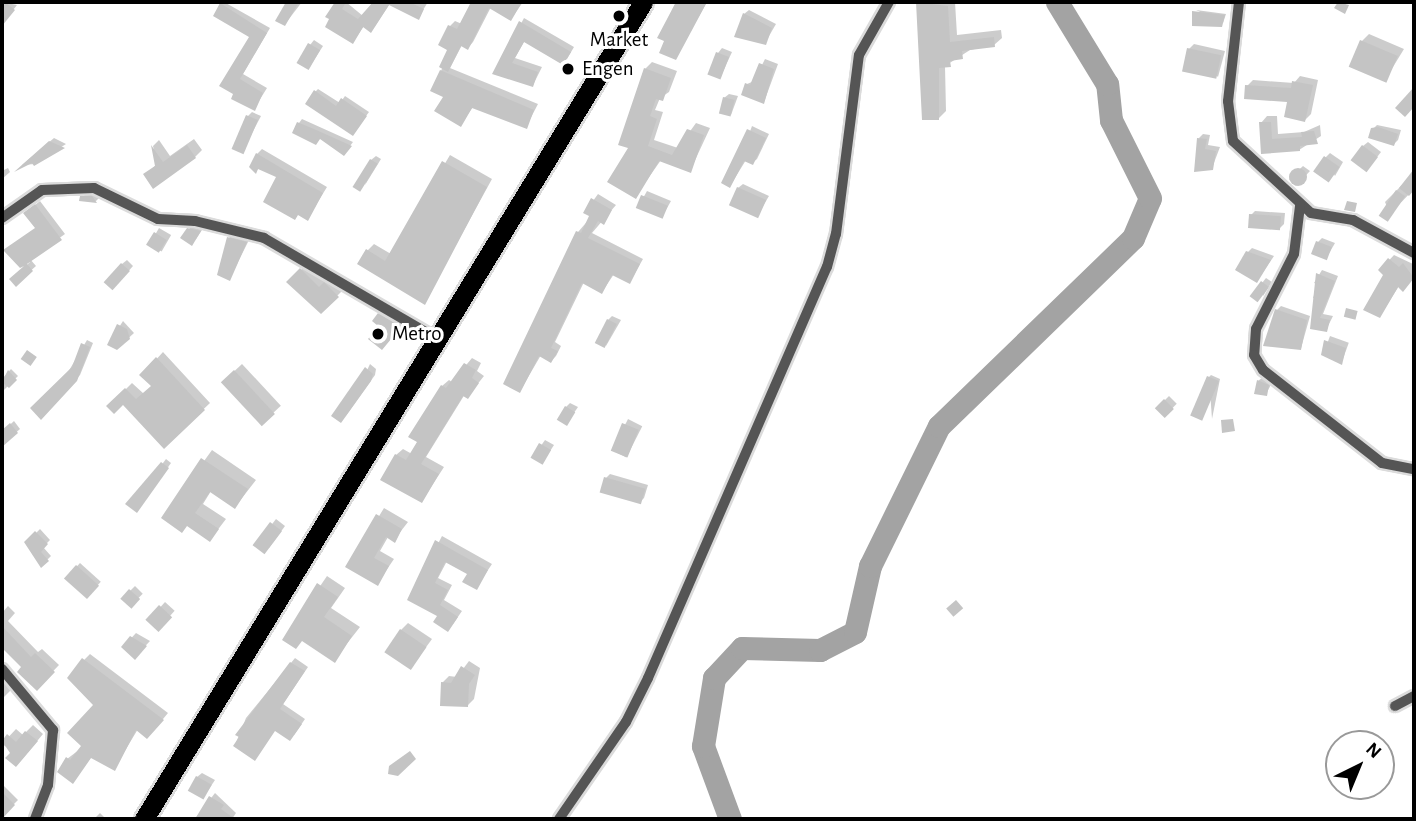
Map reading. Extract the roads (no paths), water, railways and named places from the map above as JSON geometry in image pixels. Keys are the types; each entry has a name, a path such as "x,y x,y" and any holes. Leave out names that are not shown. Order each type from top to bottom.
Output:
{"highway":[{"path":"144,819 643,2"}],"street":[{"path":"559,819 626,722 648,678 827,267 838,220 859,55 889,2"},
{"path":"1239,2 1228,101 1229,133 1242,151 1300,206 1321,217 1371,228 1414,253"},
{"path":"2,218 42,190 94,188 158,219 195,221 264,238 436,338"},
{"path":"1300,206 1294,254 1256,329 1254,355 1263,370 1382,463 1414,469"},
{"path":"2,669 53,730 38,815 50,819"},
{"path":"1395,706 1414,696"}],"waterway":[{"path":"730,819 703,746 714,678 742,648 820,650 855,632 870,566 939,426 1133,238 1150,198 1111,120 1107,84 1057,2"}],"place":[{"name":"Market","path":"619,16"},
{"name":"Engen","path":"568,69"},
{"name":"Metro","path":"378,334"}]}
